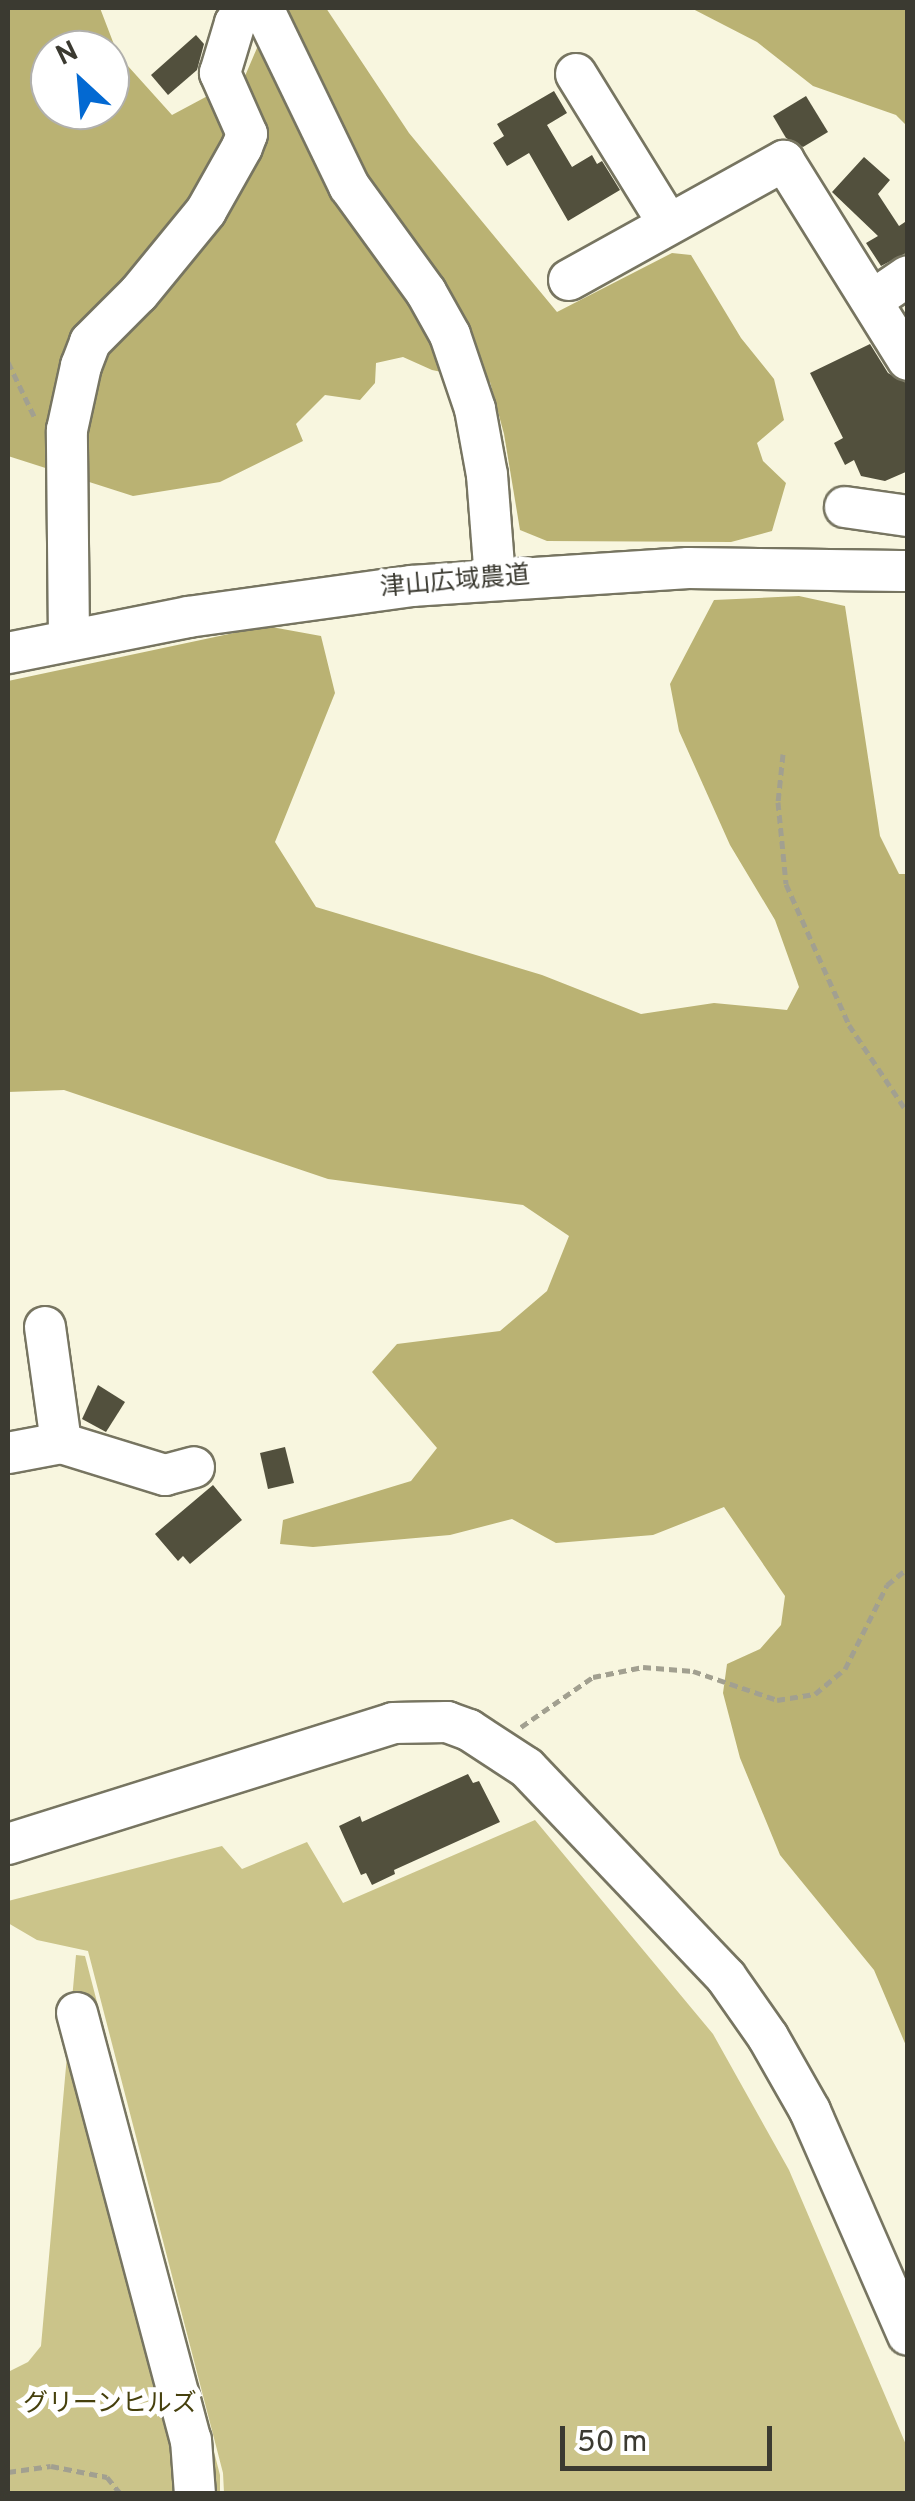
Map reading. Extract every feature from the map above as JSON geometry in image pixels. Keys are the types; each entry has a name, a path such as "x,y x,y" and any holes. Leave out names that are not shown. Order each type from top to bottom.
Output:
{"street":[{"path":"69,638 67,430 81,366 90,342 138,293 206,210 242,148 247,134 220,72 236,23 248,8"},
{"path":"263,8 349,186 426,292 450,335 474,409 486,475 495,578"},
{"path":"576,74 668,222"},
{"path":"569,280 784,161 908,360"},
{"path":"872,300 908,276"},
{"path":"844,506 908,516"},
{"name":"津山広域農道","path":"8,652 298,599 495,578 688,568 908,571"},
{"path":"45,1326 61,1443"},
{"path":"8,1454 61,1443 165,1474 194,1467"},
{"path":"8,1844 394,1723 447,1722 494,1746 527,1768 726,1977 768,2038 810,2111 908,2336"},
{"path":"77,2013 190,2440 195,2494"}],"path":[{"path":"783,754 778,802 786,884 849,1025 908,1114"},
{"path":"494,1746 557,1698 594,1677 644,1667 693,1671 777,1700 815,1694 845,1669 887,1585 908,1568"},
{"path":"8,2472 51,2466 107,2477 121,2494"}],"green space":[{"path":"535,1820 713,2034 789,2170 907,2447 907,2493 224,2493 223,2473 88,1951 37,1940 8,1923 8,1901 222,1846 242,1869 307,1842 343,1903"},
{"name":"グリーンヒルズ","path":"76,1955 85,1956 220,2475 220,2493 8,2494 8,2372 28,2362 41,2346"}],"shaded area":[{"path":"8,8 100,8 108,30 30,30 30,130 130,130 130,68 172,115 245,76 274,8 326,8 409,133 557,312 672,253 691,255 741,338 774,379 784,420 757,443 763,461 786,483 772,531 731,542 547,541 520,530 504,434 490,382 432,370 403,357 376,363 375,383 360,400 325,395 296,424 303,441 220,482 133,496 8,456"},
{"path":"691,8 907,8 907,126 896,115 813,86 757,42"},
{"path":"799,596 845,606 880,836 899,874 907,874 907,2048 874,1970 780,1855 740,1758 723,1693 727,1664 760,1649 781,1625 785,1596 724,1507 653,1535 556,1543 512,1519 450,1535 313,1547 280,1544 283,1520 411,1481 437,1448 372,1372 397,1344 500,1331 547,1291 569,1236 523,1205 328,1179 64,1090 8,1092 8,681 266,626 321,636 335,693 275,842 316,907 542,975 641,1014 714,1003 787,1010 799,987 775,920 730,845 679,731 670,684 714,600"}],"building":[{"path":"196,35 204,44 197,70 168,95 151,75"},
{"path":"554,91 567,113 547,125 572,167 592,155 597,164 602,161 620,190 568,221 529,153 507,166 493,143 504,136 497,124"},
{"path":"806,96 828,132 803,147 786,138 773,116"},
{"path":"864,157 890,180 878,194 899,226 908,220 908,252 881,266 866,243 878,236 832,192"},
{"path":"870,344 888,373 908,384 908,471 885,481 861,476 854,460 845,465 834,443 843,438 810,373"},
{"path":"98,1385 125,1402 106,1432 82,1419"},
{"path":"285,1447 294,1483 268,1489 260,1453"},
{"path":"213,1485 242,1520 190,1564 183,1556 178,1561 155,1534"},
{"path":"468,1774 473,1783 479,1781 500,1822 394,1870 395,1874 372,1885 366,1873 361,1875 339,1826 360,1816 362,1822"}]}
